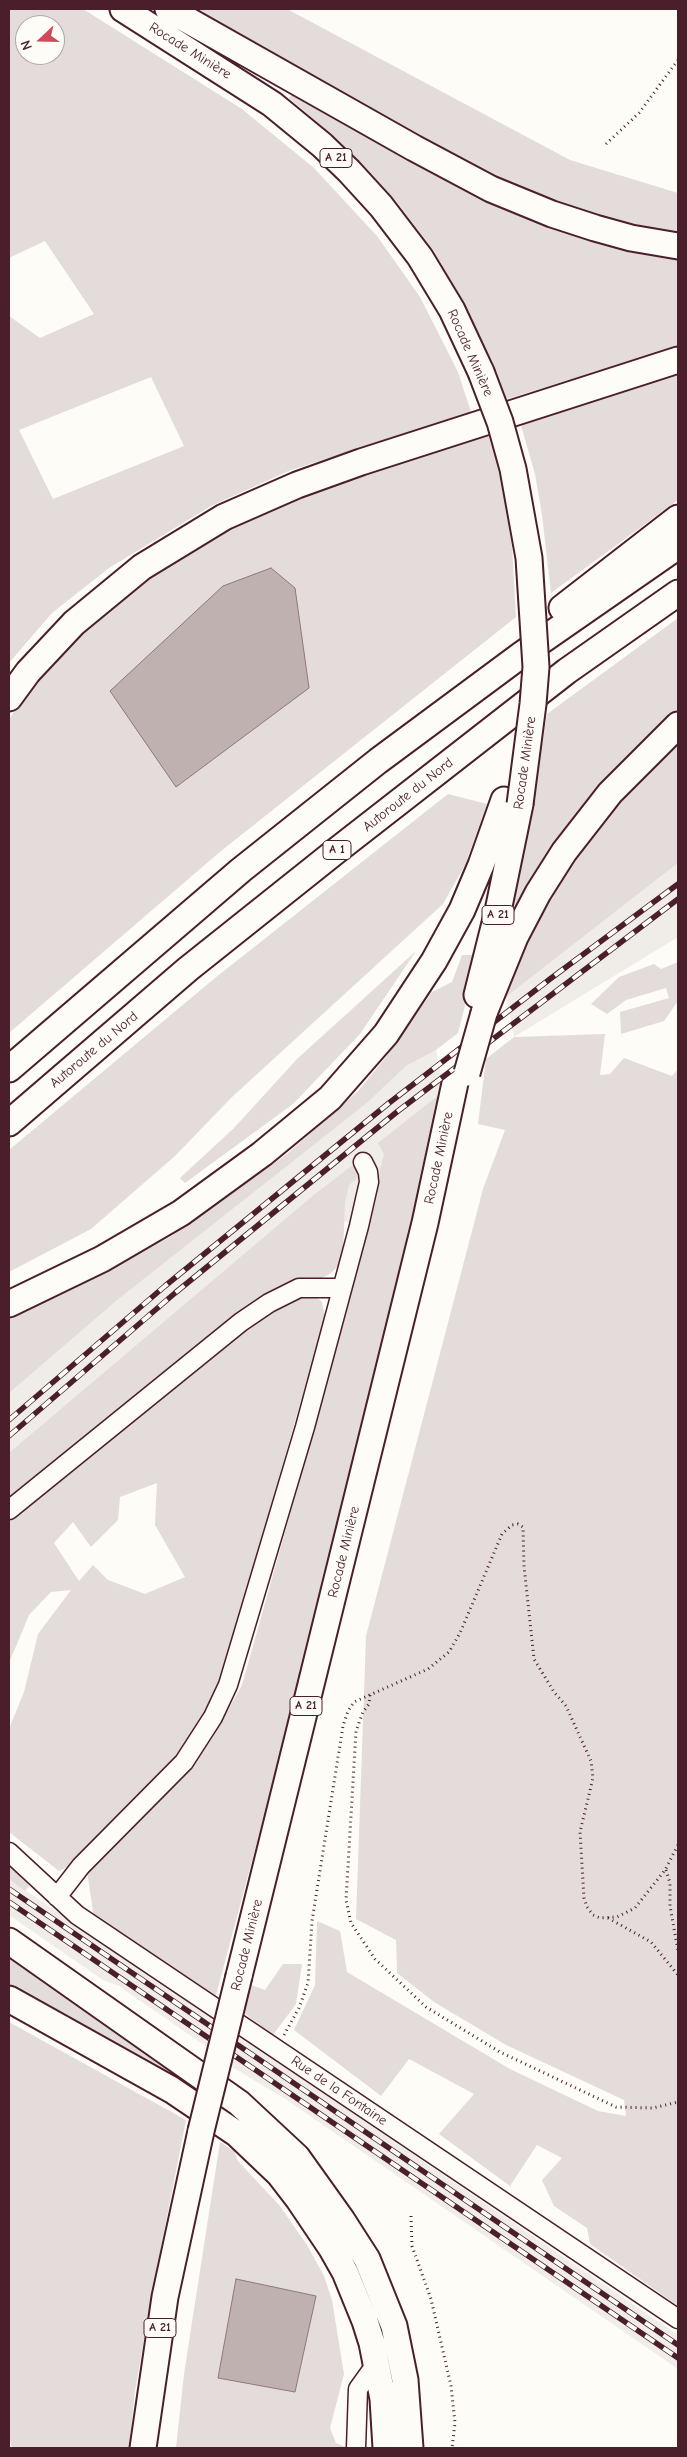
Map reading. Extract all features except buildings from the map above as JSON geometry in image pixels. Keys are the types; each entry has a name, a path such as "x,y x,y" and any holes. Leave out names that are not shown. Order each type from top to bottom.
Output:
{"highway":[{"name":"Rocade Minière","path":"123,9 272,104 301,127 349,171 380,206 420,257 452,310 481,372 500,422 513,469 525,530 536,667 533,704 512,802 498,911 477,1019 201,2131 165,2297 143,2448"},
{"path":"168,9 414,148 491,188 552,214 595,228 631,238 678,246"},
{"path":"9,698 28,672 74,623 142,567 224,517 297,485 361,462 678,360"},
{"path":"521,655 555,613 678,518"},
{"path":"9,1069 241,870 378,761 521,655 678,546"},
{"name":"Autoroute du Nord","path":"9,1123 188,969 336,851 567,671 678,593"},
{"path":"477,1019 538,893 564,852 610,793 678,724"},
{"path":"9,1304 102,1259 173,1217 262,1154 330,1098 386,1034 434,961 462,910 512,802"},
{"path":"9,1941 239,2102 297,2157 342,2220 366,2259 394,2326 405,2380 410,2448"},
{"path":"9,1999 172,2090 236,2134 261,2155 300,2200 345,2272 365,2321 383,2399 386,2448"}],"lane":[{"path":"57,1897 82,1866 184,1762 228,1685 306,1428 368,1182 368,1172 363,1162"},
{"path":"9,1510 241,1322 269,1303 299,1288 342,1288"},
{"name":"Rue de la Fontaine","path":"9,1852 77,1914 678,2319"},
{"path":"356,2448 358,2389 376,2364"}],"path":[{"path":"606,144 639,113 678,60"},
{"path":"274,2047 300,2008 308,1983 312,1921 343,1726 348,1711 354,1702 428,1669 449,1652 460,1633 502,1534 512,1525 518,1524 523,1527 524,1566 534,1659 554,1692 566,1706 591,1761 593,1778 580,1832 584,1898 594,1915 608,1918 651,1942 678,1975"},
{"path":"370,1695 369,1704 363,1712 356,1732 346,1900 351,1923 375,1959 426,2007 509,2056 616,2107 653,2108 678,2102"},
{"path":"608,1918 617,1917 635,1908 665,1870 678,1845"},
{"path":"665,1870 670,1884 670,1906 678,1951"},
{"path":"411,2216 412,2246 431,2299 451,2386 454,2423 452,2448"}],"shaded area":[{"path":"9,9 83,9 242,109 314,168 377,236 420,297 458,372 471,412 291,470 211,506 109,568 52,613 9,663 9,316 40,338 94,314 45,241 9,258","holes":["151,377 184,446 53,499 19,430"]},
{"path":"190,9 287,9 570,160 678,193 678,235 606,223 536,199 449,157"},
{"path":"295,90 370,134 678,254 678,346 507,399 492,360 434,251 396,201 338,140 289,98"},
{"path":"678,372 678,500 551,593 535,474 520,422"},
{"path":"488,434 501,480 512,547 516,617 221,851 9,1033 9,719 40,676 92,623 151,576 230,527 315,490"},
{"path":"271,568 295,588 309,688 176,787 110,691 223,586"},
{"path":"678,618 678,715 507,927 547,714"},
{"path":"678,736 678,863 506,997 526,946 552,893 588,837 633,778"},
{"path":"448,794 487,804 465,865 443,904 232,1097 175,1156 91,1229 9,1272 9,1150 215,978"},
{"path":"678,863 678,937 514,1037 506,997"},
{"path":"416,951 360,1034 293,1104 185,1183 180,1178 234,1128 297,1059"},
{"path":"462,955 478,955 458,1033 436,1050 406,1066 368,1102 117,1300 9,1393 9,1318 73,1289 170,1237 287,1154 359,1090 386,1057 432,992 452,982"},
{"path":"678,962 678,1001 664,1021 621,1034 620,1012 669,998 666,988 626,1000 607,1014 591,1004 619,977 654,964 661,969"},
{"path":"605,1034 600,1075 610,1074 624,1058 672,1076 678,1069 678,2306 590,2244 587,2228 554,2206 542,2180 562,2158 537,2145 510,2186 439,2134 474,2094 409,2059 381,2096 294,2030 315,1985 317,1921 340,1931 347,1972 510,2069 598,2111 626,2116 624,2100 506,2045 434,2002 397,1973 396,1940 356,1919 366,1636 483,1189 505,1130 478,1124 486,1059 514,1037"},
{"path":"436,1050 444,1091 365,1228 344,1221 9,1490 9,1348 292,1161 368,1102 406,1066"},
{"path":"444,1091 280,1756 215,1999 154,1956 94,1918 87,1871 178,1781 211,1740 242,1685 329,1376 384,1154 378,1143"},
{"path":"353,1165 361,1175 349,1185 345,1202 343,1252 339,1265 330,1274 319,1279 300,1279 285,1284 266,1295 233,1319 9,1502 9,1453 315,1194"},
{"path":"312,1293 322,1302 325,1317 224,1668 205,1712 175,1761 79,1861 59,1871 9,1832 9,1729 24,1692 38,1634 71,1590 51,1592 29,1615 9,1663 9,1517 272,1307","holes":["157,1483 155,1525 185,1577 145,1594 108,1580 93,1565 79,1581 54,1543 73,1522 91,1547 118,1520 120,1497"]},
{"path":"9,1864 29,1886 25,1891 9,1879"},
{"path":"9,1879 678,2335 678,2369 284,2098 232,2067 204,2045 119,1986 103,1980 9,1915"},
{"path":"9,1958 194,2086 193,2093 9,1991"},
{"path":"283,1964 302,1964 296,2004 273,2035 244,2013 251,1985 265,1990"},
{"path":"9,2022 186,2120 152,2293 135,2391 129,2448 12,2448 9,2437"},
{"path":"220,2142 234,2151 238,2161 280,2206 307,2245 324,2276 332,2300 344,2374 330,2428 336,2443 348,2448 176,2448 184,2374"},
{"path":"236,2279 316,2296 295,2392 218,2378"}],"railway":[{"path":"9,1420 165,1286 389,1103 550,979 678,884"},
{"path":"9,1436 175,1293 398,1111 678,899"},
{"path":"9,1889 678,2345"},
{"path":"9,1902 678,2358"}]}
